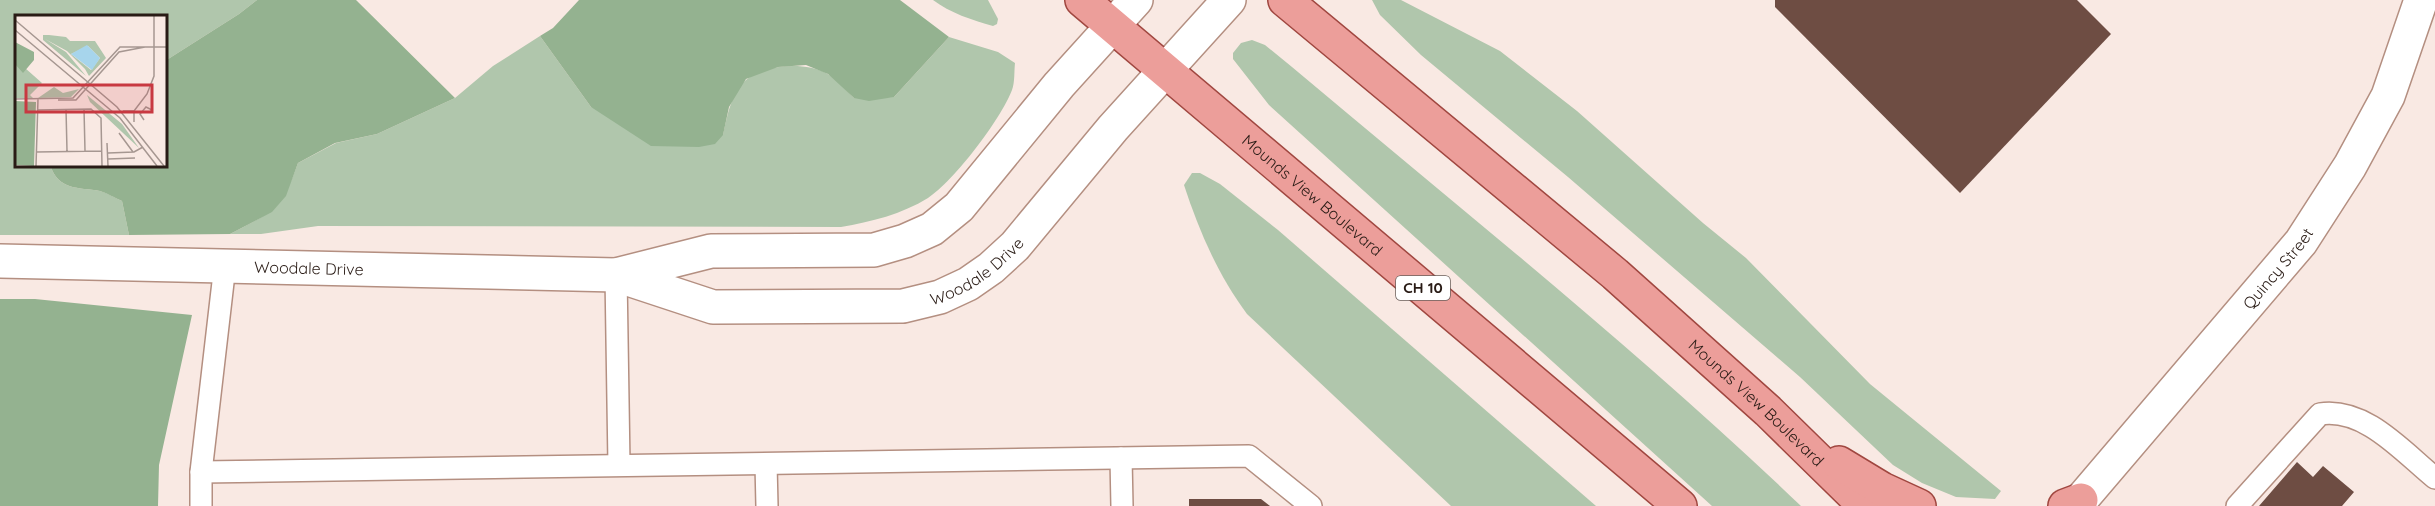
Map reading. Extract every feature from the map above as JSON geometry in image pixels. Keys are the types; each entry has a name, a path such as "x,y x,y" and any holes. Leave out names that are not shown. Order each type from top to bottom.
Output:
{"main road":[{"name":"Mounds View Boulevard","path":"1082,0 1680,506"},
{"name":"Mounds View Boulevard","path":"1286,0 1615,274 1768,411 1864,506"},
{"path":"1768,411 1843,465 1881,489 1919,506"}],"street":[{"name":"Woodale Drive","path":"0,261 616,275 711,251 874,250 905,241 932,229 959,207 1059,85 1136,0"},
{"name":"Woodale Drive","path":"616,275 713,307 903,306 940,297 968,284 991,268 1015,246 1113,128 1230,0"},
{"name":"Quincy Street","path":"2075,504 2301,242 2350,166 2388,96 2421,0"}],"lane":[{"path":"201,506 201,472 225,265"},
{"path":"616,275 619,465"},
{"path":"2237,506 2320,414 2327,413 2359,418 2435,478"},
{"path":"201,472 1250,456 1311,506"},
{"path":"1121,458 1122,506"},
{"path":"766,464 767,506"}],"green space":[{"path":"0,0 257,0 166,60 166,15 15,15 15,166 50,166 64,184 103,192 122,201 129,235 0,235"},
{"path":"257,0 356,0 455,98 377,134 335,143 298,163 286,196 272,212 230,234 129,235 122,201 100,191 64,184 50,166 166,166 166,60"},
{"path":"579,0 900,0 949,37 894,97 869,101 854,98 828,74 806,65 778,67 746,79 729,107 723,135 715,144 699,147 651,146 591,107 540,36 553,28"},
{"path":"933,0 988,0 998,19 997,24 993,26 969,19"},
{"path":"1372,0 1401,0 1500,51 1577,111 1703,223 1746,258 1870,384 2001,491 1995,499 1956,497 1922,483 1893,465 1800,377 1568,177 1421,55 1380,15"},
{"path":"540,36 591,107 723,135 730,106 741,85 754,75 774,68 797,66 818,69 834,78 854,98 894,97 949,37 998,52 1015,63 1014,80 1012,90 998,117 976,148 939,190 908,209 852,225 841,227 318,226 261,234 230,234 274,208 286,191 298,163 336,143 377,134 455,98 493,66"},
{"path":"1252,40 1265,45 1550,282 1677,392 1801,506 1712,506 1269,105 1233,59 1233,53 1241,43"},
{"path":"1192,173 1200,173 1220,184 1278,230 1596,506 1451,506 1247,314 1218,268 1196,219 1184,185"},
{"path":"0,299 35,299 192,315 159,465 158,506 0,506"}],"building":[{"path":"1775,0 2077,0 2111,34 1960,193 1775,7"},
{"path":"2297,462 2313,477 2323,466 2354,492 2342,506 2259,506"},
{"path":"1189,499 1261,499 1270,506 1189,506"}]}
